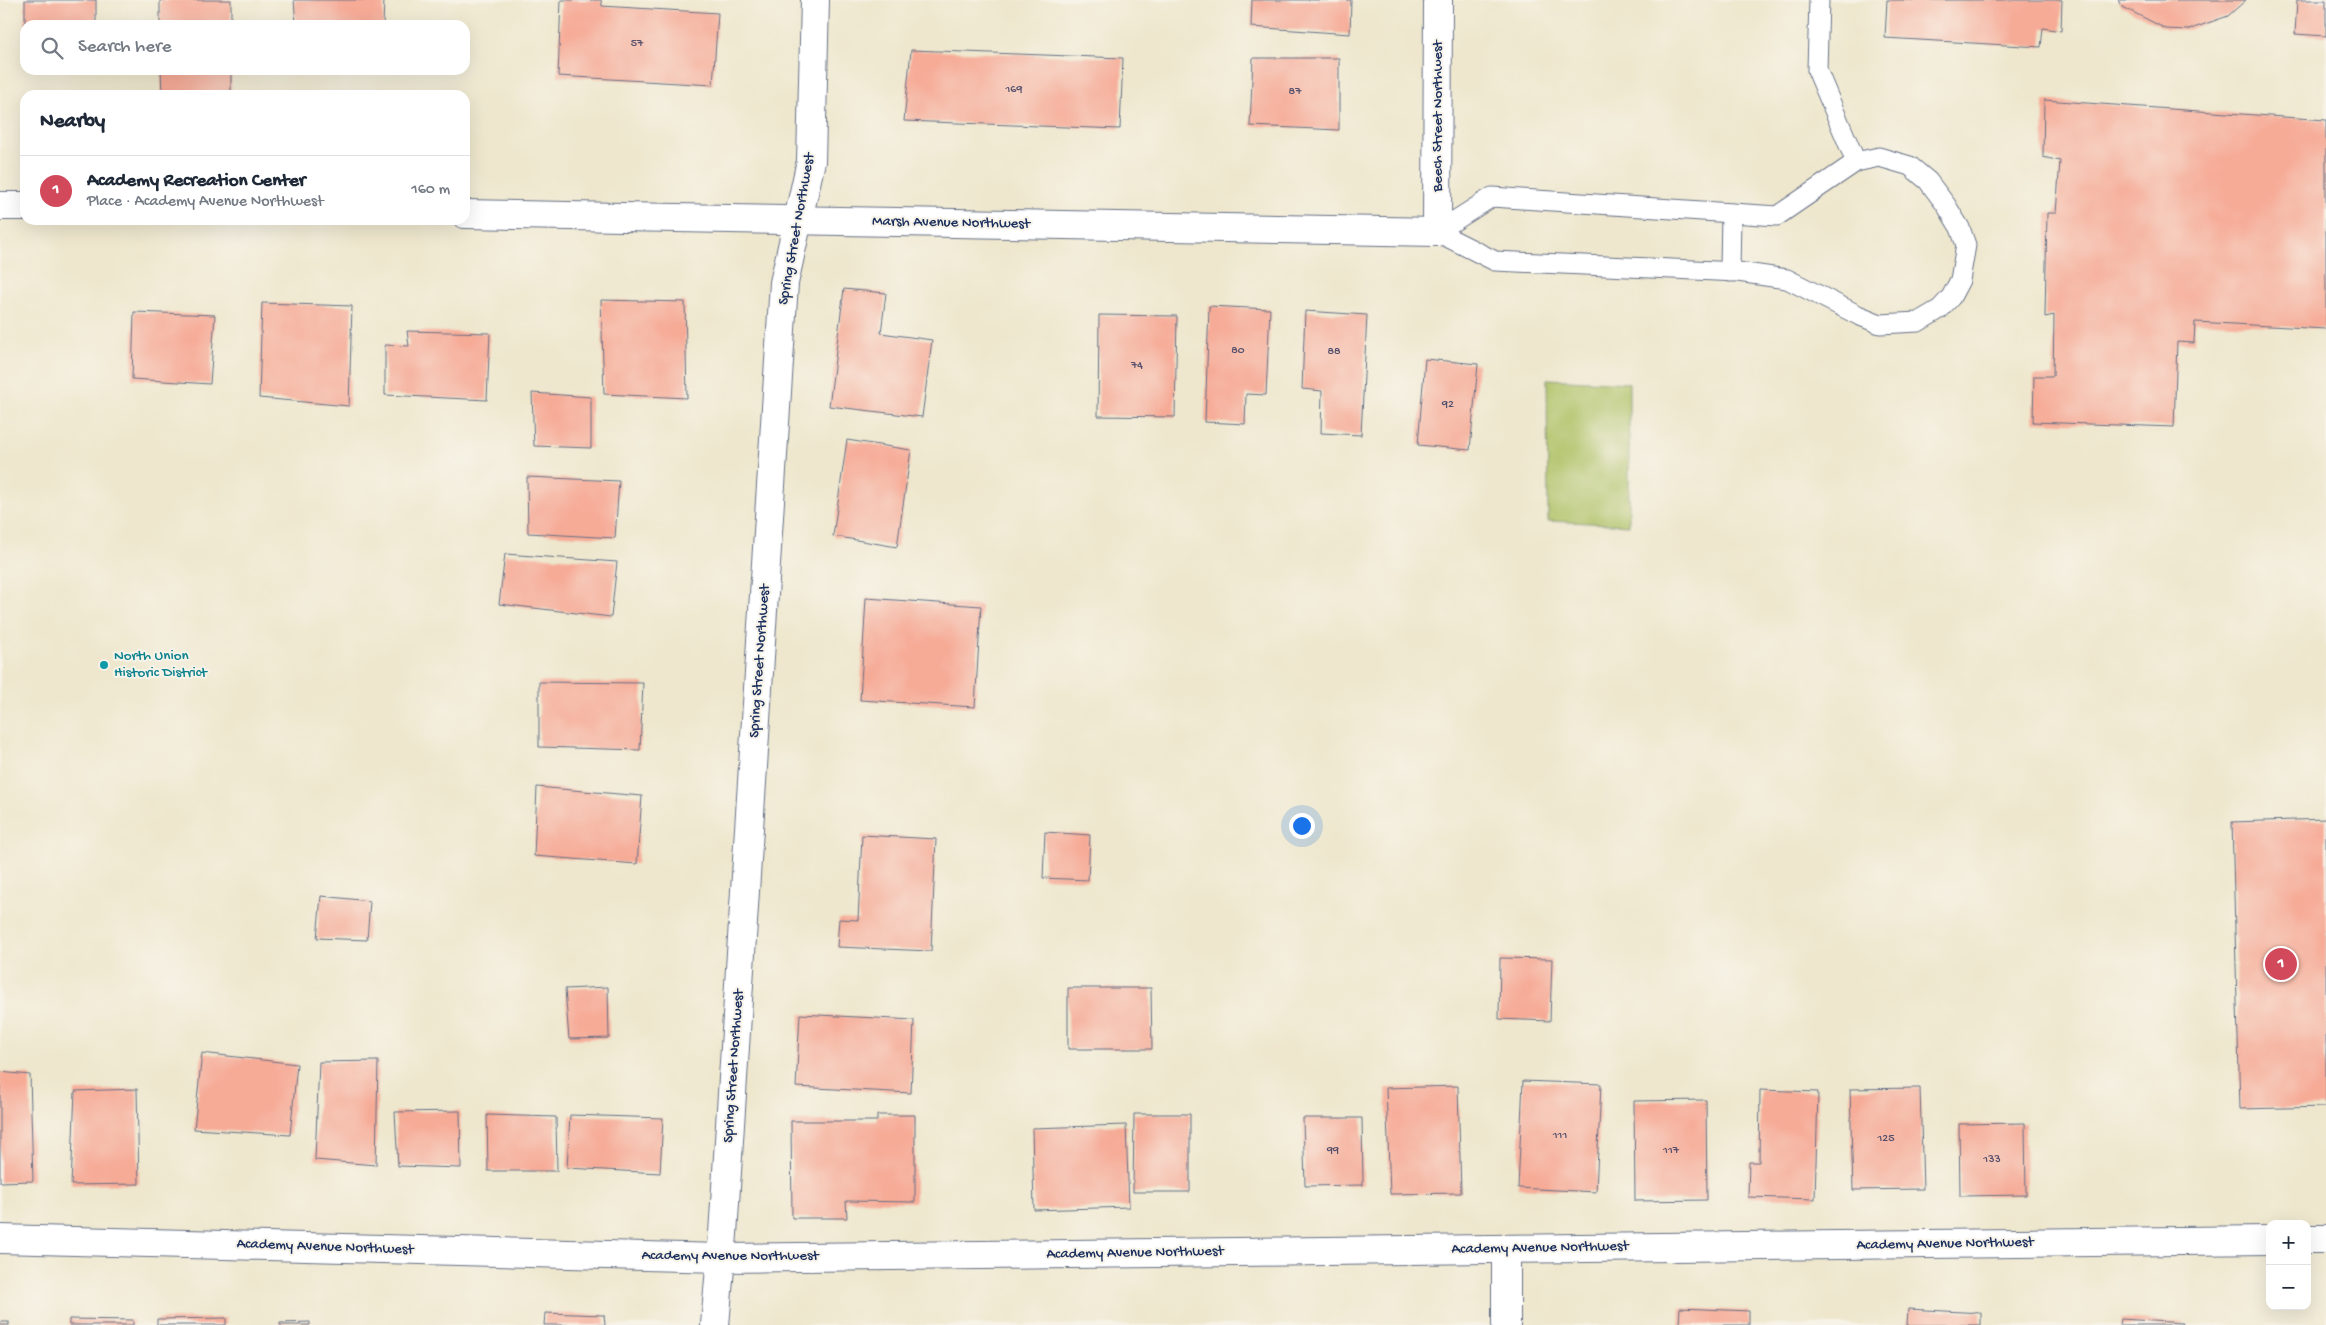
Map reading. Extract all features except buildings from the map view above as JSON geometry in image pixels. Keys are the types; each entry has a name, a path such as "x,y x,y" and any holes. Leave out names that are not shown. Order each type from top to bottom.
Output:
{"street":[{"name":"Spring Street Northwest","path":"715,1325 721,1258 784,283 810,161 814,0"},
{"name":"Beech Street Northwest","path":"1437,232 1438,0"},
{"path":"0,206 20,206"},
{"name":"Marsh Avenue Northwest","path":"470,214 1437,232"},
{"name":"Academy Avenue Northwest","path":"0,1239 721,1258 2266,1240"},
{"path":"2311,1239 2326,1239"},
{"path":"1506,1249 1506,1325"}],"lane":[{"path":"1819,0 1817,70 1856,162"},
{"path":"1879,157 1910,166 1928,181 1960,228 1966,245 1960,280 1951,297 1940,309 1918,322 1880,324 1787,279 1730,272 1495,261 1437,232 1492,197 1777,216 1856,162 1879,157"},
{"path":"1730,272 1731,213"}],"green space":[{"path":"1547,379 1629,383 1629,525 1548,521"}],"place":[{"name":"North Union Historic District","path":"104,665"},
{"name":"Academy Recreation Center","path":"2281,964"}]}
